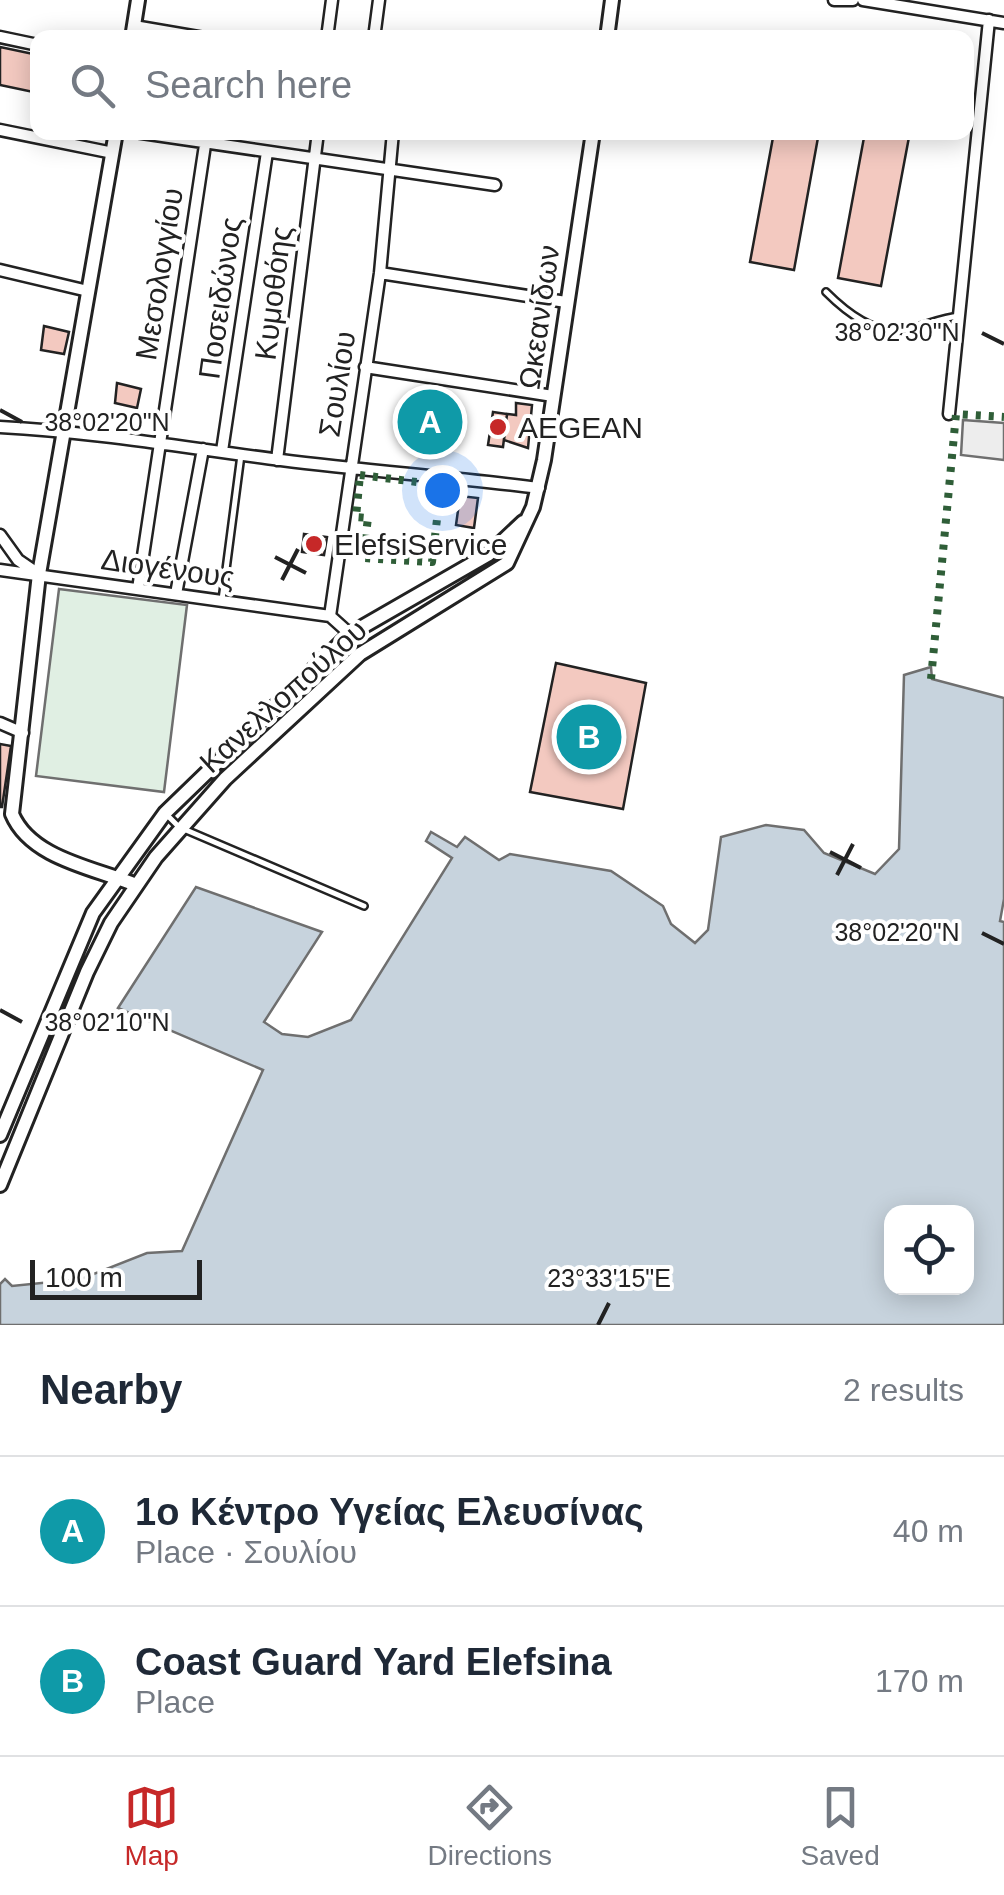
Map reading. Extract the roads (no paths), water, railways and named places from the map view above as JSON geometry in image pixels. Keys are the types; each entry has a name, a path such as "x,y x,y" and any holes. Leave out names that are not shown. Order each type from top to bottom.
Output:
{"street":[{"path":"133,30 138,0"},
{"path":"328,30 332,0"},
{"path":"375,30 380,0"},
{"path":"607,30 612,0"},
{"path":"834,0 852,0"},
{"path":"863,0 1004,23"},
{"path":"949,414 989,20"},
{"path":"0,36 30,43"},
{"path":"0,130 30,136"},
{"path":"49,140 113,153"},
{"path":"115,140 40,574 12,814 18,827 44,849 136,885"},
{"path":"182,140 496,185"},
{"name":"Κυμοθόης","path":"277,460 317,140"},
{"name":"Σουλίου","path":"330,616 380,274 392,140"},
{"name":"Ωκεανίδων","path":"533,508 591,140"},
{"name":"Μεσολογγίου","path":"138,590 205,144"},
{"name":"Ποσειδώνος","path":"222,451 267,152"},
{"path":"0,270 88,291"},
{"path":"380,274 566,302"},
{"path":"365,367 553,396"},
{"path":"0,427 66,430 349,469 402,470 539,488"},
{"path":"176,594 203,449"},
{"name":"Κανελλοπούλου","path":"0,1135 68,964 116,876 165,814 350,634 498,548 533,508"},
{"name":"Κανελλοπούλου","path":"0,1185 86,972 136,885 179,827 360,654 440,602 498,572 516,550 533,508"},
{"path":"0,535 18,560 40,574"},
{"name":"Διογένους","path":"0,570 330,616"},
{"path":"330,616 350,634"},
{"path":"0,723 23,733"}],"lane":[{"path":"826,292 844,310 868,323 900,331 959,316"},
{"path":"222,600 241,455"},
{"path":"165,814 179,827 364,906"}],"place":[{"name":"1ο Κέντρο Υγείας Ελευσίνας","path":"430,422"},
{"name":"AEGEAN","path":"498,427"},
{"name":"ElefsiService","path":"314,544"},
{"name":"Coast Guard Yard Elefsina","path":"589,737"}]}
